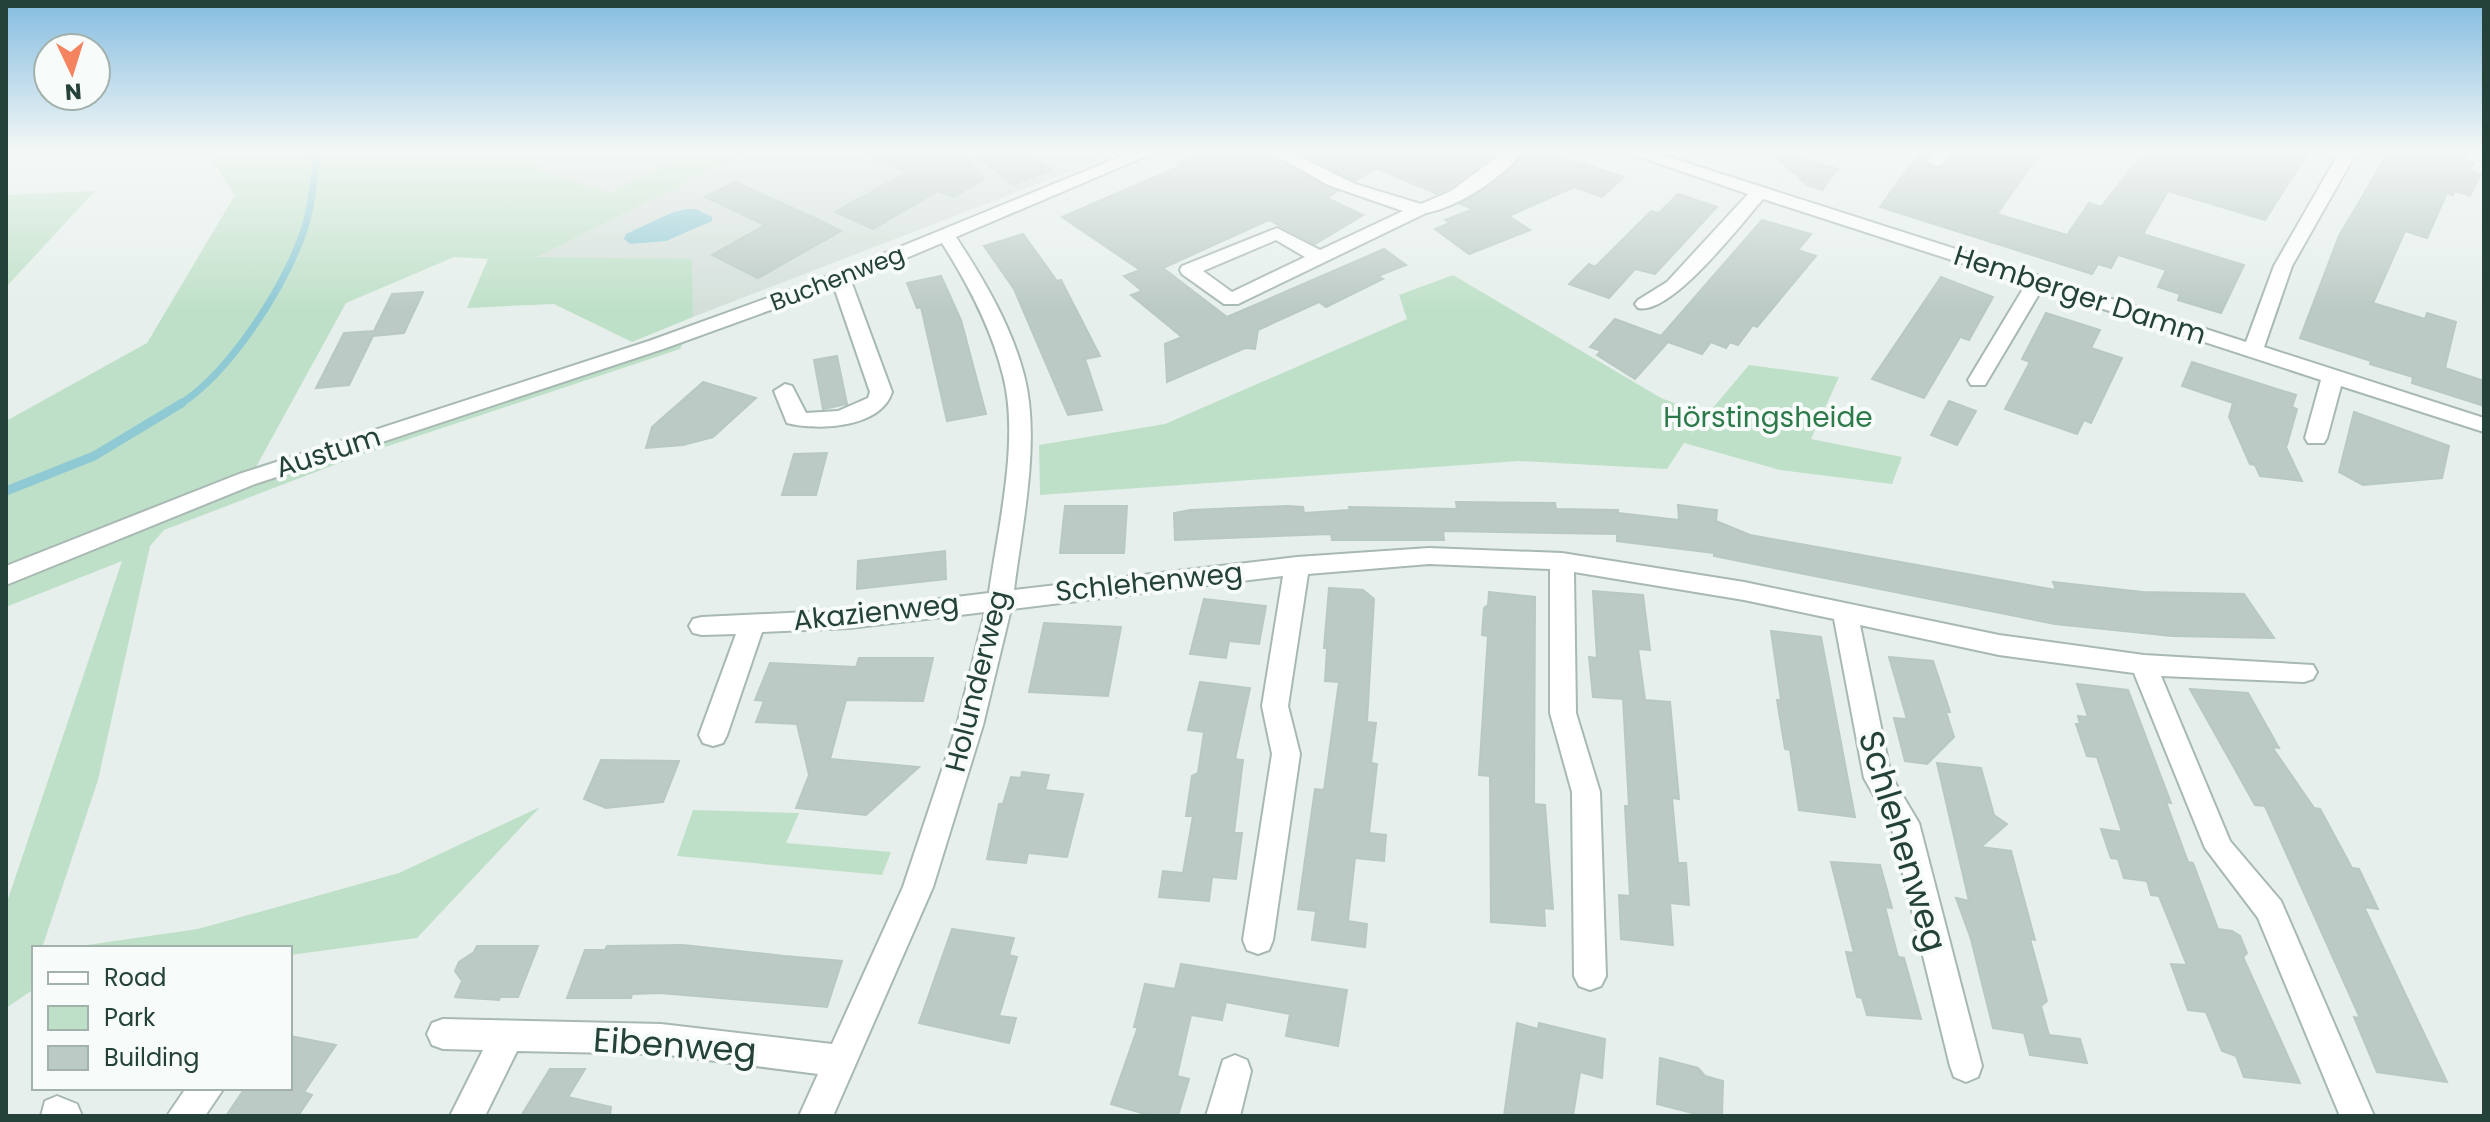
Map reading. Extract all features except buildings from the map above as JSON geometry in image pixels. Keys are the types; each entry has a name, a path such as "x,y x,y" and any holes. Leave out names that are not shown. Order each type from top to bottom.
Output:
{"street":[{"name":"Buchenweg","path":"656,345 841,278 1026,203"},
{"path":"1398,203 1421,209"},
{"path":"1321,259 1277,233 1189,270 1231,300 1321,259 1432,203"},
{"path":"1645,304 1674,286 1750,203"},
{"name":"Hemberger Damm","path":"1792,203 2484,425"},
{"path":"2253,349 2283,266 2317,203"},
{"name":"Holunderweg","path":"816,1116 918,887 970,725 1001,598 1018,457 1019,420 1014,376 983,293 947,237"},
{"path":"785,391 795,418 809,420 829,420 865,410 878,402 881,392 841,278"},
{"path":"1978,380 2037,281"},
{"name":"Austum","path":"6,576 247,479 656,345"},
{"path":"2316,438 2333,375"},
{"name":"Schlehenweg","path":"1001,598 1297,566 1429,556 1562,561 1744,591 1999,645 2144,665 2304,672"},
{"path":"1562,561 1563,713 1586,792 1590,976"},
{"path":"1258,940 1286,754 1275,706 1297,566"},
{"name":"Akazienweg","path":"702,626 849,619 1001,598"},
{"name":"Schlehenweg","path":"1845,614 1878,778 1905,823 1966,1066"},
{"name":"Akazienweg","path":"713,735 752,624"},
{"path":"2144,665 2219,848 2270,910 2357,1116"},
{"name":"Eibenweg","path":"443,1034 661,1039 841,1061"},
{"path":"467,1116 508,1036"},
{"path":"1223,1116 1235,1071"},
{"path":"184,1116 205,1090"}],"shaded area":[{"path":"643,203 987,203 693,317 691,259 535,258"}],"green space":[{"path":"6,203 84,203 6,287"},
{"path":"230,203 643,203 537,257 692,259 693,317 632,342 554,304 467,308 488,259 454,257 346,303 256,467 6,567 6,421 147,343"},
{"name":"Hörstingsheide","path":"1453,275 1661,398 1703,414 1690,435 1749,365 1839,377 1811,439 1902,457 1892,484 1780,470 1684,443 1667,469 1519,461 1040,495 1039,445 1165,424 1407,319 1399,295"},
{"path":"684,341 680,349 355,457 164,530 150,546 98,780 43,946 32,946 32,990 6,1008 6,905 122,561 6,607 6,585 237,492"},
{"path":"540,807 417,938 292,955 292,946 80,946 198,929 399,873"},
{"path":"693,810 799,813 786,843 891,852 882,875 677,856"}],"water":[{"path":"686,209 696,209 712,217 712,221 666,241 630,244 624,239 626,234"}],"waterway":[{"path":"180,404 199,390 238,348 273,296 299,244 310,203"},
{"path":"6,491 94,456 180,404"}]}
